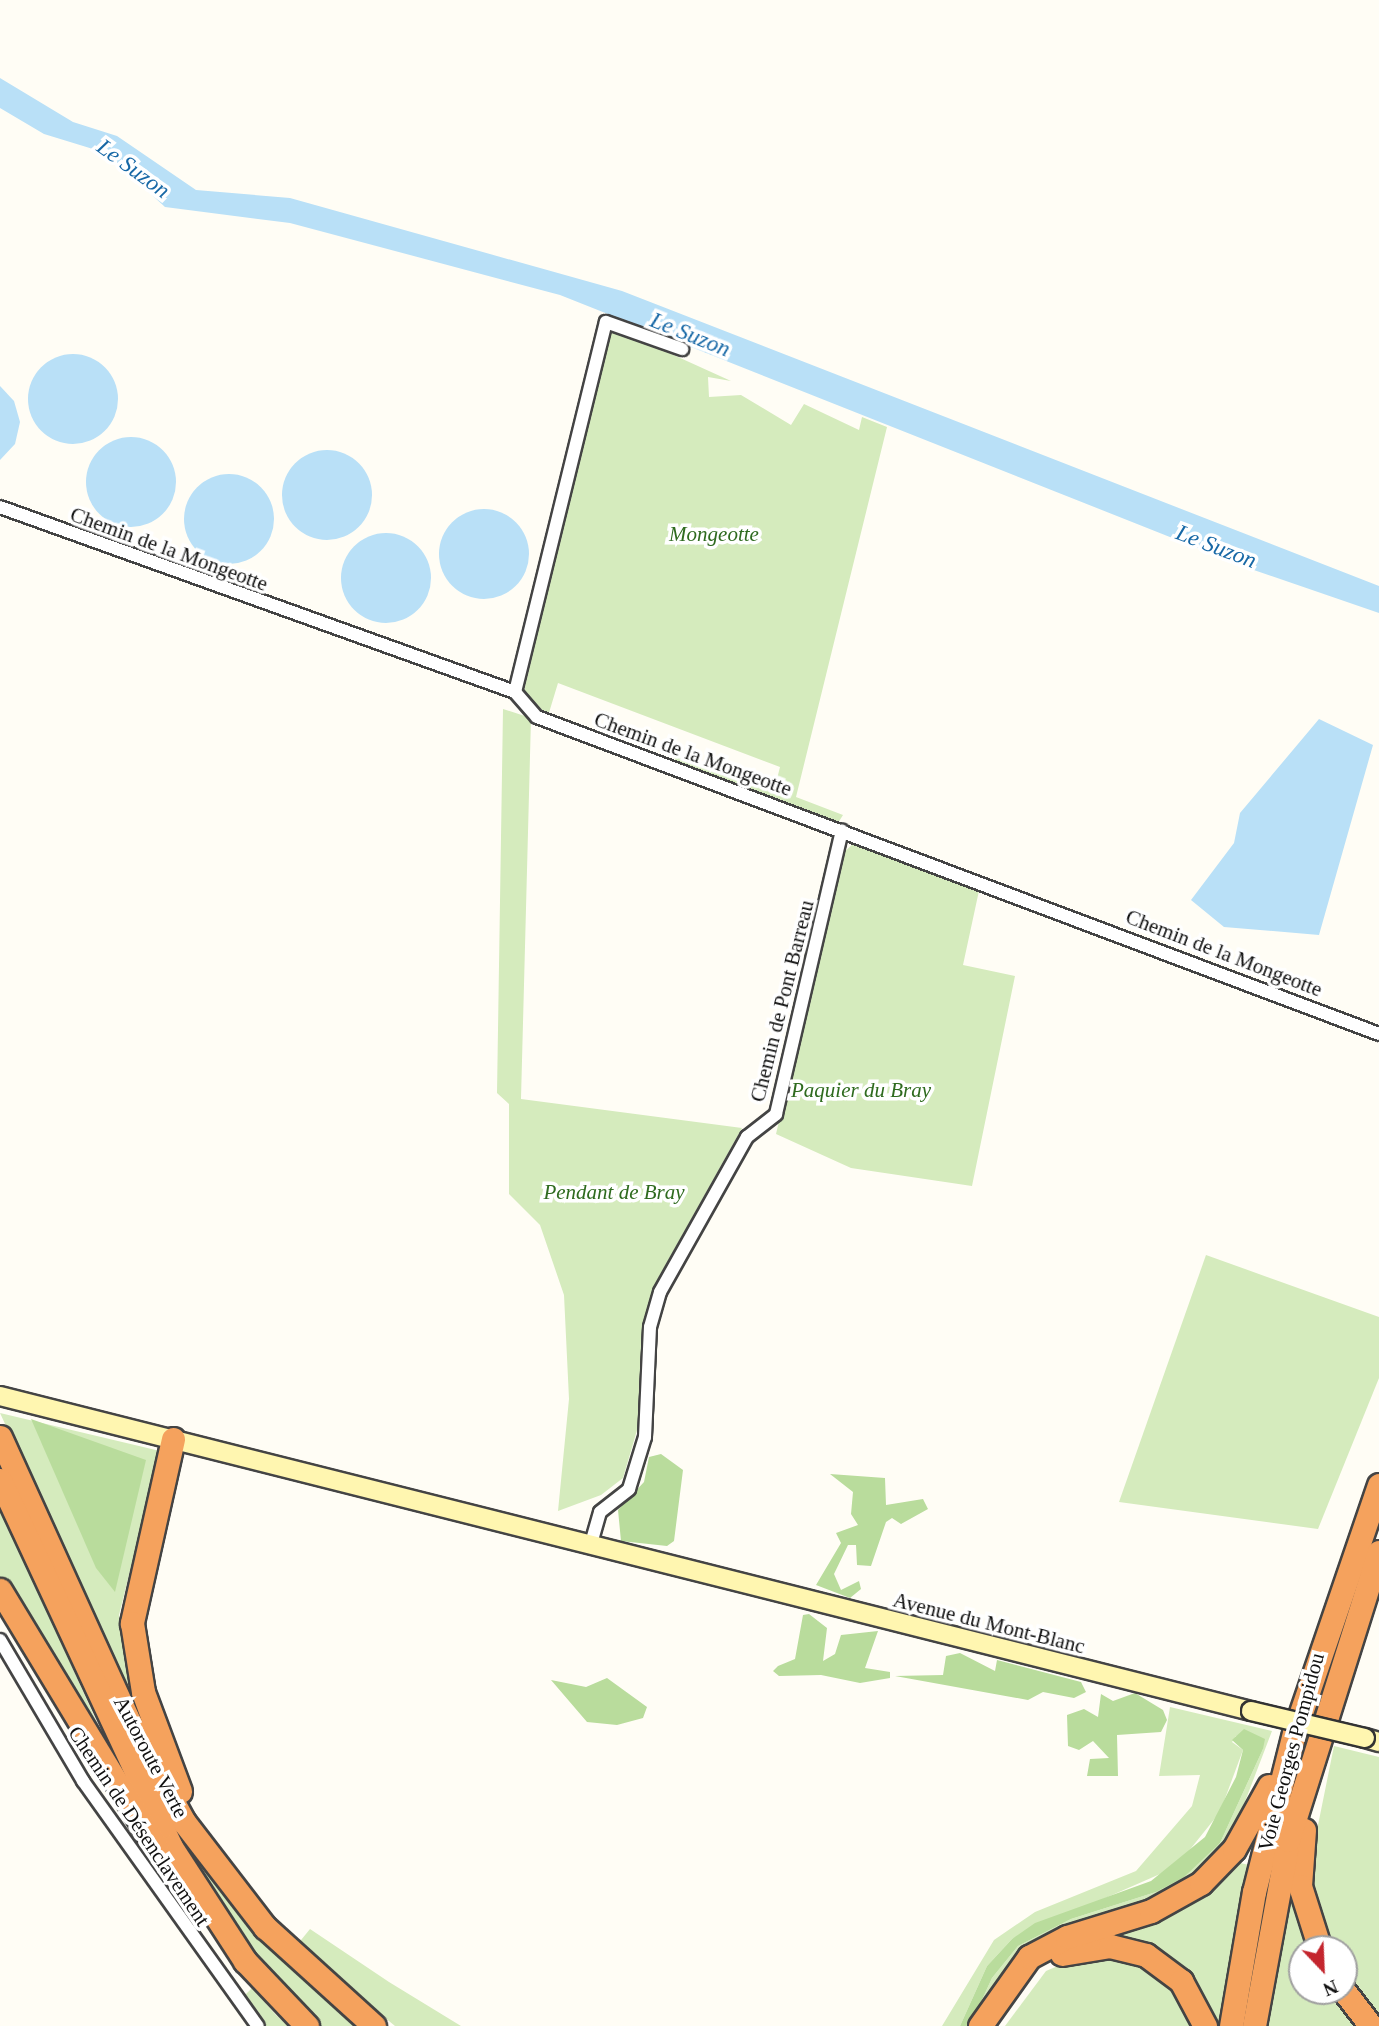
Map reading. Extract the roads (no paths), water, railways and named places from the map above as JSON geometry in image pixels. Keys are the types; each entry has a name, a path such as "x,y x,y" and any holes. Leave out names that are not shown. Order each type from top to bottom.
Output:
{"highway":[{"name":"Autoroute Verte","path":"0,1437 161,1785 218,1869 282,1946 374,2026"},
{"path":"173,1439 134,1603 138,1672 189,1807 282,1946"},
{"name":"Autoroute Verte","path":"0,1480 141,1788 245,1962 307,2026"},
{"name":"Voie Georges Pompidou","path":"1231,2026 1254,1892 1294,1733 1379,1485"},
{"name":"Voie Georges Pompidou","path":"1254,2026 1288,1840 1319,1731 1379,1552"},
{"path":"0,1590 169,1868 245,1962"},
{"path":"1316,1935 1300,1871 1319,1731"},
{"path":"980,2026 1029,1957 1067,1937 1164,1905 1212,1873 1251,1823 1294,1733"},
{"path":"995,2026 1037,1968 1069,1951 1110,1946 1146,1955 1175,1974 1205,2026"},
{"path":"1355,2005 1371,2026"}],"main road":[{"name":"Avenue du Mont-Blanc","path":"0,1396 590,1547 1251,1712 1374,1740"}],"street":[{"path":"515,692 606,322 682,349"},
{"name":"Chemin de la Mongeotte","path":"0,507 515,692 537,717 1379,1034"},
{"name":"Chemin de Pont Barreau","path":"590,1547 600,1512 629,1489 646,1437 650,1326 660,1292 747,1137 776,1114 842,831"},
{"name":"Chemin de Désenclavement","path":"0,1640 90,1792 258,2026"}],"water":[{"name":"Le Suzon","path":"0,78 73,122 117,136 196,190 290,198 622,291 1379,586 1379,613 1248,568 560,295 290,223 165,207 106,153 44,134 0,108"},
{"path":"73,354 90,357 105,367 115,382 118,399 115,416 105,431 90,441 73,444 56,441 41,431 31,416 28,399 31,382 41,367 56,357"},
{"path":"0,386 14,401 20,422 15,444 0,460"},
{"path":"131,437 148,440 163,450 173,465 176,482 173,499 163,514 148,524 131,527 114,524 99,514 89,499 86,482 89,465 99,450 114,440"},
{"path":"327,450 344,453 359,463 369,478 372,495 369,512 359,527 344,537 327,540 310,537 295,527 285,512 282,495 285,478 295,463 310,453"},
{"path":"229,474 246,477 261,487 271,502 274,519 271,536 261,551 246,561 229,564 212,561 197,551 187,536 184,519 187,502 197,487 212,477"},
{"path":"484,509 501,512 516,522 526,537 529,554 526,571 516,586 501,596 484,599 467,596 452,586 442,571 439,554 442,537 452,522 467,512"},
{"path":"386,533 403,536 418,546 428,561 431,578 428,595 418,610 403,620 386,623 369,620 354,610 344,595 341,578 344,561 354,546 369,536"},
{"path":"1319,719 1373,745 1319,935 1224,927 1191,900 1234,843 1240,813"}],"park label":[{"name":"Mongeotte","path":"714,534"},
{"name":"Paquier du Bray","path":"861,1090"},
{"name":"Pendant de Bray","path":"614,1192"}]}
